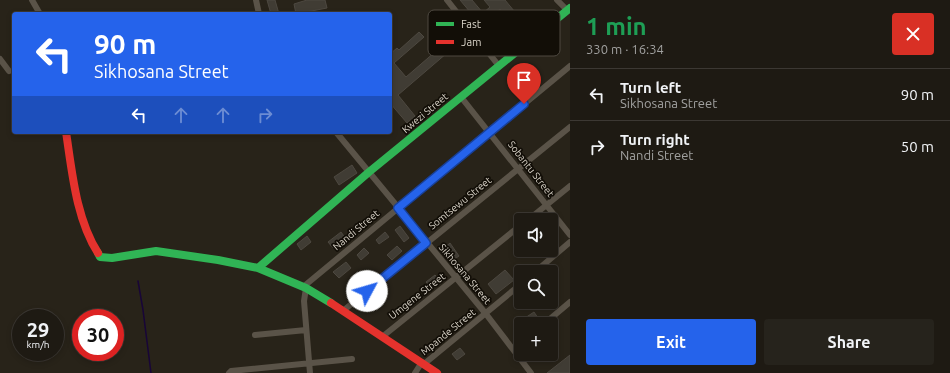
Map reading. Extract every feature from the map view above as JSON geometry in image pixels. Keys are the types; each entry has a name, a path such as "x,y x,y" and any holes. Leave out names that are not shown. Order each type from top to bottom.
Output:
{"street":[{"path":"32,0 39,12"},
{"path":"256,0 259,12"},
{"path":"447,0 455,10"},
{"path":"557,0 569,9"},
{"name":"Kwezi Street","path":"560,16 569,9"},
{"path":"491,56 499,66"},
{"name":"Kwezi Street","path":"258,268 369,172 511,56"},
{"path":"0,59 9,71"},
{"name":"Nandi Street","path":"305,287 570,66"},
{"name":"Sobantu Street","path":"461,96 570,235"},
{"name":"Somtsewu Street","path":"344,310 570,127"},
{"path":"66,134 75,186 93,246 100,257 106,259 146,253 171,253 258,268 305,287 344,310 437,373"},
{"name":"Sikhosana Street","path":"338,134 514,350"},
{"path":"537,213 570,186"},
{"name":"Umgene Street","path":"382,337 514,231"},
{"path":"543,265 570,242"},
{"path":"305,287 304,301 310,373"},
{"name":"Mpande Street","path":"415,373 423,363 486,314 514,290"},
{"path":"552,317 570,302"},
{"path":"254,335 306,330"},
{"path":"230,372 254,371 352,360"},
{"name":"Sikhosana Street","path":"523,361 532,373"}],"building":[{"path":"267,0 275,0 278,12 270,12"},
{"path":"307,0 325,0 327,8 306,12 296,12 294,4"},
{"path":"460,0 472,0 480,10 468,10"},
{"path":"484,0 505,0 513,10 486,10 490,7"},
{"path":"419,32 424,37 394,63 406,77 430,56 444,56 398,95 415,116 407,123 392,105 392,52 397,48 399,50"},
{"path":"352,165 357,173 339,185 334,177"},
{"path":"400,226 409,238 404,242 395,230"},
{"path":"341,232 346,239 333,248 328,242"},
{"path":"385,232 389,237 379,244 376,240"},
{"path":"307,236 311,242 301,250 297,244"},
{"path":"450,243 459,256 453,260 444,248"},
{"path":"397,246 402,251 392,260 387,255"},
{"path":"364,248 369,253 361,260 357,255"},
{"path":"346,262 351,268 339,278 333,272"},
{"path":"505,270 514,280 496,294 488,284"},
{"path":"435,275 440,280 431,287 426,282"},
{"path":"534,312 537,317 526,317"},
{"path":"460,348 465,354 457,360 452,354"},
{"path":"570,355 570,373 547,373"}],"waterway":[{"path":"138,281 151,373"}],"traffic: fast":[{"path":"560,16 570,8"},
{"path":"258,268 369,172 511,56"},
{"path":"98,253 100,257 112,258 156,251 218,260 258,268 306,288 331,303"}],"traffic: jam":[{"path":"66,134 73,178 80,210 91,240 98,253"},
{"path":"331,303 437,373"}],"route":[{"path":"367,291 426,243 398,208 524,104"}]}
